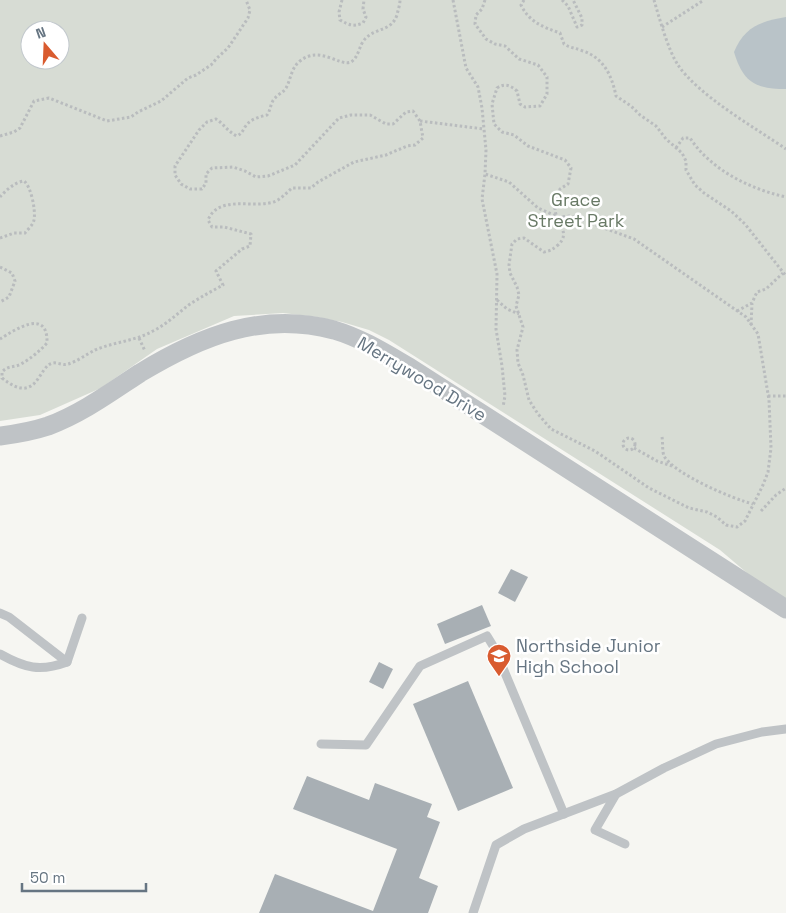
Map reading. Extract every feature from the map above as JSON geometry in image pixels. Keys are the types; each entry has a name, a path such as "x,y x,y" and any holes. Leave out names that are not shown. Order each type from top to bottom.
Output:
{"street":[{"name":"Merrywood Drive","path":"0,436 25,432 64,419 185,348 238,328 280,324 305,325 334,330 363,341 409,367 786,609"}],"lane":[{"path":"0,613 67,662"},
{"path":"67,662 82,618"},
{"path":"321,744 366,746 420,666 487,636 495,649 564,814"},
{"path":"0,654 27,667 51,668 67,662"},
{"path":"473,913 496,845 524,828 616,794 664,768 716,744 762,732 786,729"},
{"path":"616,794 595,830 625,844"}],"path":[{"path":"0,136 20,128 34,101 42,98 49,98 107,122 131,118 138,112 161,101 188,78 212,65 228,48 248,18 250,10 246,0"},
{"path":"342,0 339,12 340,20 355,26 362,23 366,17 363,9 364,0"},
{"path":"0,339 22,325 36,323 44,328 47,335 47,343 40,350 20,365 6,367 2,372 2,378 12,386 20,388 28,387 36,382 49,364 54,362 68,364 97,350 140,338 155,331 190,305 223,285 216,271 242,249 250,246 251,234 224,227 212,227 208,220 211,212 226,204 271,203 281,199 292,188 311,188 318,182 354,162 386,155 407,146 415,145 423,138 420,121 413,111 406,112 393,124 386,124 370,115 351,115 339,118 295,165 268,176 256,177 245,171 233,168 212,168 206,174 206,183 202,189 190,189 181,184 175,175 175,166 198,130 208,122 216,119 232,134 237,136 242,133 250,121 267,115 275,97 286,89 294,66 301,60 321,54 345,62 351,62 356,56 362,41 370,34 392,25 398,12 400,0"},
{"path":"453,0 466,68 478,88 482,108 486,174 482,199 497,274 496,328 505,396 503,411 498,424"},
{"path":"485,0 482,9 476,15 475,24 486,39 495,44 505,46 519,58 538,65 547,77 548,94 540,106 525,107 520,104 517,91 510,85 503,84 496,88 492,104 494,124 502,132 514,135 528,146 565,160 571,168 568,184 560,189 555,208 558,217 565,234 562,242 552,250 544,252 524,238 517,239 512,244 509,265 510,273 519,295 516,306 523,327 517,350 518,363 529,400 551,429 596,451 649,488 689,508 707,512 717,517 726,525 737,527 745,522 768,472 770,448 768,396 758,334 746,317 634,239 571,216 558,217 538,208 509,182 486,174"},
{"path":"524,0 521,5 524,11 539,26 560,33 564,44 593,56 605,66 613,82 616,96 656,126 666,139 682,153 686,161 686,170 695,185 731,211 745,224 785,274 766,289 757,292 752,303 751,325"},
{"path":"562,0 568,6 577,27 582,25 582,18 573,0"},
{"path":"654,0 662,27 677,64 704,92 786,148"},
{"path":"662,27 704,0"},
{"path":"420,121 484,129"},
{"path":"676,148 683,138 690,138 698,150 733,178 768,193 786,197"},
{"path":"0,197 24,181 30,188 35,217 34,222 25,233 14,233 0,238"},
{"path":"0,267 12,273 15,281 8,297 0,302"},
{"path":"496,299 507,309 519,314"},
{"path":"737,311 752,303"},
{"path":"768,396 786,396"},
{"path":"662,436 664,455 672,466"},
{"path":"634,448 635,444 632,438 624,440 623,446 625,449 630,450 634,448 718,491 753,504"},
{"path":"761,511 776,495 786,488"}],"green space":[{"name":"Grace Street Park","path":"0,0 786,0 786,600 753,578 720,550 389,340 369,330 342,322 283,313 234,316 157,349 101,388 40,415 0,421"}],"shaded area":[{"path":"786,17 786,89 775,89 758,85 746,77 734,52 738,43 748,31 761,23"}],"building":[{"path":"511,569 528,577 515,602 498,593"},
{"path":"482,605 491,626 445,644 437,624"},
{"path":"379,662 393,669 383,689 369,682"},
{"path":"468,681 513,788 458,811 413,704"},
{"path":"307,776 369,800 375,783 432,804 427,817 440,822 419,878 438,886 428,913 259,913 275,874 373,911 397,849 293,809"}],"place":[{"name":"Northside Junior High School","path":"499,677"}]}
